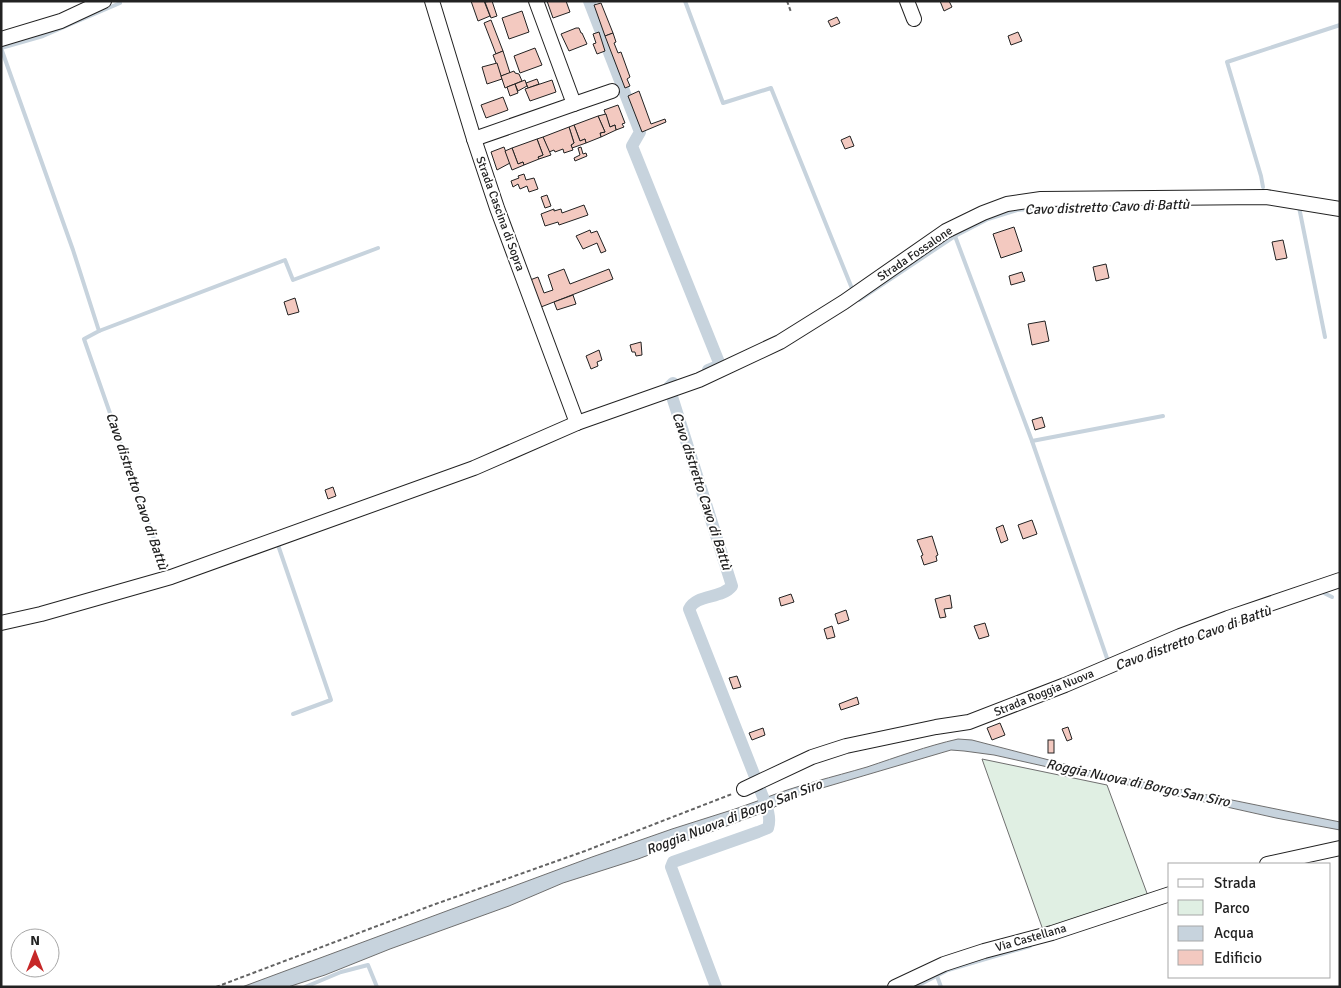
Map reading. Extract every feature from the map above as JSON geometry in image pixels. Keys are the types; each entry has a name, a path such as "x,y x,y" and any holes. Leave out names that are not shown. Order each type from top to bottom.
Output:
{"street":[{"path":"1,39 61,21 104,1"},
{"name":"Strada Cascina di Sopra","path":"432,1 474,140 497,208 577,423"},
{"path":"536,1 574,104"},
{"path":"907,1 914,19"},
{"path":"474,140 612,91"},
{"name":"Strada Fossalone","path":"1,622 41,614 167,579 474,468 577,423 699,380 780,342 844,302 946,231 983,213 1008,204 1041,198 1266,197 1340,209"},
{"name":"Strada Roggia Nuova","path":"754,786 804,761 846,746 969,722 1228,618 1340,580"},
{"path":"1272,863 1340,848"},
{"name":"Via Castellana","path":"895,987 944,964 1052,933 1168,895"}],"path":[{"path":"787,1 791,12"},
{"path":"216,987 754,786"}],"green space":[{"path":"982,759 1107,785 1148,896 1043,930"}],"water":[{"name":"Roggia Nuova di Borgo San Siro","path":"958,739 972,740 1099,773 1340,822 1340,830 1276,818 994,755 951,750 795,796 769,810 765,798 777,793"},
{"name":"Roggia Nuova di Borgo San Siro","path":"763,799 767,811 638,859 563,883 509,906 390,949 325,975 288,987 242,987 592,857"}],"building":[{"path":"471,1 484,1 490,16 478,21"},
{"path":"492,1 497,16 491,18 485,2"},
{"path":"547,1 566,1 570,12 553,18"},
{"path":"940,1 949,1 952,7 944,11"},
{"path":"601,3 613,33 605,36 594,5"},
{"path":"522,11 529,32 509,39 502,18"},
{"path":"837,17 840,23 831,27 828,21"},
{"path":"491,20 503,51 496,54 484,23"},
{"path":"579,28 587,44 569,51 561,34"},
{"path":"599,32 605,51 597,54 593,44 596,43 593,34"},
{"path":"1018,32 1022,41 1011,45 1008,36"},
{"path":"613,33 616,42 614,43 618,53 621,52 630,77 627,79 630,86 625,88 605,36"},
{"path":"535,48 542,65 520,73 514,56"},
{"path":"503,51 510,73 501,76 493,55"},
{"path":"497,63 502,79 487,84 482,67"},
{"path":"514,71 519,74 522,81 505,88 501,76"},
{"path":"537,79 539,84 528,88 526,83"},
{"path":"525,80 527,86 518,91 515,84"},
{"path":"552,80 556,92 530,101 525,89"},
{"path":"515,84 518,93 510,96 507,87"},
{"path":"639,91 651,124 665,119 666,122 642,132 628,96"},
{"path":"503,97 508,110 486,118 481,105"},
{"path":"618,105 625,123 622,124 624,127 616,130 615,125 610,127 604,110"},
{"path":"606,114 610,127 615,125 616,130 601,137 600,133 605,132 598,116"},
{"path":"598,116 605,132 600,133 601,137 586,143 585,139 580,141 574,125"},
{"path":"574,125 580,141 585,139 586,143 572,148 571,145 574,143 569,127"},
{"path":"569,127 574,143 571,145 573,150 564,153 563,149 549,152 543,137"},
{"path":"850,136 854,146 845,149 841,140"},
{"path":"543,137 551,155 539,159 538,157 543,155 537,139"},
{"path":"537,139 543,155 538,157 539,159 524,165 523,162 518,164 512,148"},
{"path":"504,147 510,163 497,170 491,152"},
{"path":"581,147 583,154 586,153 587,156 575,161 574,158 580,155 578,148"},
{"path":"512,148 518,164 523,162 524,165 512,170 505,151"},
{"path":"524,174 526,180 534,178 538,189 529,192 527,186 520,189 518,184 513,187 511,181"},
{"path":"547,195 551,206 545,208 541,197"},
{"path":"584,205 588,215 559,225 558,222 545,226 541,214 554,209 554,211 561,209 562,213"},
{"path":"1014,227 1022,251 1001,258 993,234"},
{"path":"590,230 591,233 597,231 606,251 601,253 597,243 583,249 576,236"},
{"path":"1283,240 1287,258 1276,260 1272,242"},
{"path":"1106,264 1109,278 1096,281 1093,267"},
{"path":"564,269 570,284 609,269 613,279 541,307 530,280 538,277 544,293 553,290 548,275"},
{"path":"1022,272 1025,281 1011,285 1009,276"},
{"path":"573,295 576,304 557,310 554,302"},
{"path":"295,298 299,312 288,315 284,302"},
{"path":"1045,321 1049,341 1032,345 1028,324"},
{"path":"641,342 642,355 636,356 635,352 632,352 630,345"},
{"path":"599,350 602,360 597,362 598,366 591,369 586,356"},
{"path":"1042,417 1045,427 1035,430 1032,420"},
{"path":"333,487 336,496 328,499 325,490"},
{"path":"1032,520 1037,534 1023,539 1018,525"},
{"path":"1003,525 1008,540 1001,543 996,528"},
{"path":"932,536 938,555 936,556 937,561 924,565 921,556 923,555 917,540"},
{"path":"791,594 794,602 781,606 779,598"},
{"path":"950,595 952,608 944,609 946,617 940,618 935,599"},
{"path":"846,610 849,620 838,624 835,614"},
{"path":"985,623 989,636 979,639 974,626"},
{"path":"832,626 835,637 827,639 824,629"},
{"path":"737,676 741,687 733,689 729,678"},
{"path":"857,697 859,704 841,710 839,704"},
{"path":"1000,723 1005,735 992,740 987,728"},
{"path":"1068,727 1072,739 1067,741 1062,729"},
{"path":"763,728 765,735 752,740 749,733"},
{"path":"1048,740 1054,740 1054,753 1048,753"}],"waterway":[{"name":"Cavo distretto Cavo di Battù","path":"589,1 640,132 632,146 720,365 708,370"},
{"name":"Cavo distretto Cavo di Battù","path":"685,1 723,103 771,88 853,291"},
{"name":"Cavo distretto Cavo di Battù","path":"1,48 43,36 120,3"},
{"name":"Cavo distretto Cavo di Battù","path":"1263,187 1227,62 1340,25"},
{"name":"Cavo distretto Cavo di Battù","path":"1,48 73,250 99,331 84,339 167,576"},
{"name":"Cavo distretto Cavo di Battù","path":"955,236 988,219 1017,210 1070,205"},
{"path":"1299,207 1325,337"},
{"name":"Cavo distretto Cavo di Battù","path":"859,300 955,236 1032,441 1163,416"},
{"name":"Cavo distretto Cavo di Battù","path":"99,331 285,260 293,280 378,248"},
{"name":"Cavo distretto Cavo di Battù","path":"673,383 669,387 732,586 722,593 697,601 689,609 768,810 769,819 768,828 673,862 671,867 716,987"},
{"name":"Cavo distretto Cavo di Battù","path":"1032,441 1109,664"},
{"name":"Cavo distretto Cavo di Battù","path":"276,545 278,545 331,700 293,714"},
{"name":"Cavo distretto Cavo di Battù","path":"1319,593 1322,592 1332,597"},
{"path":"915,987 948,970 1030,946"},
{"path":"305,987 341,972 368,965 377,987"},
{"path":"937,976 941,987"}]}
